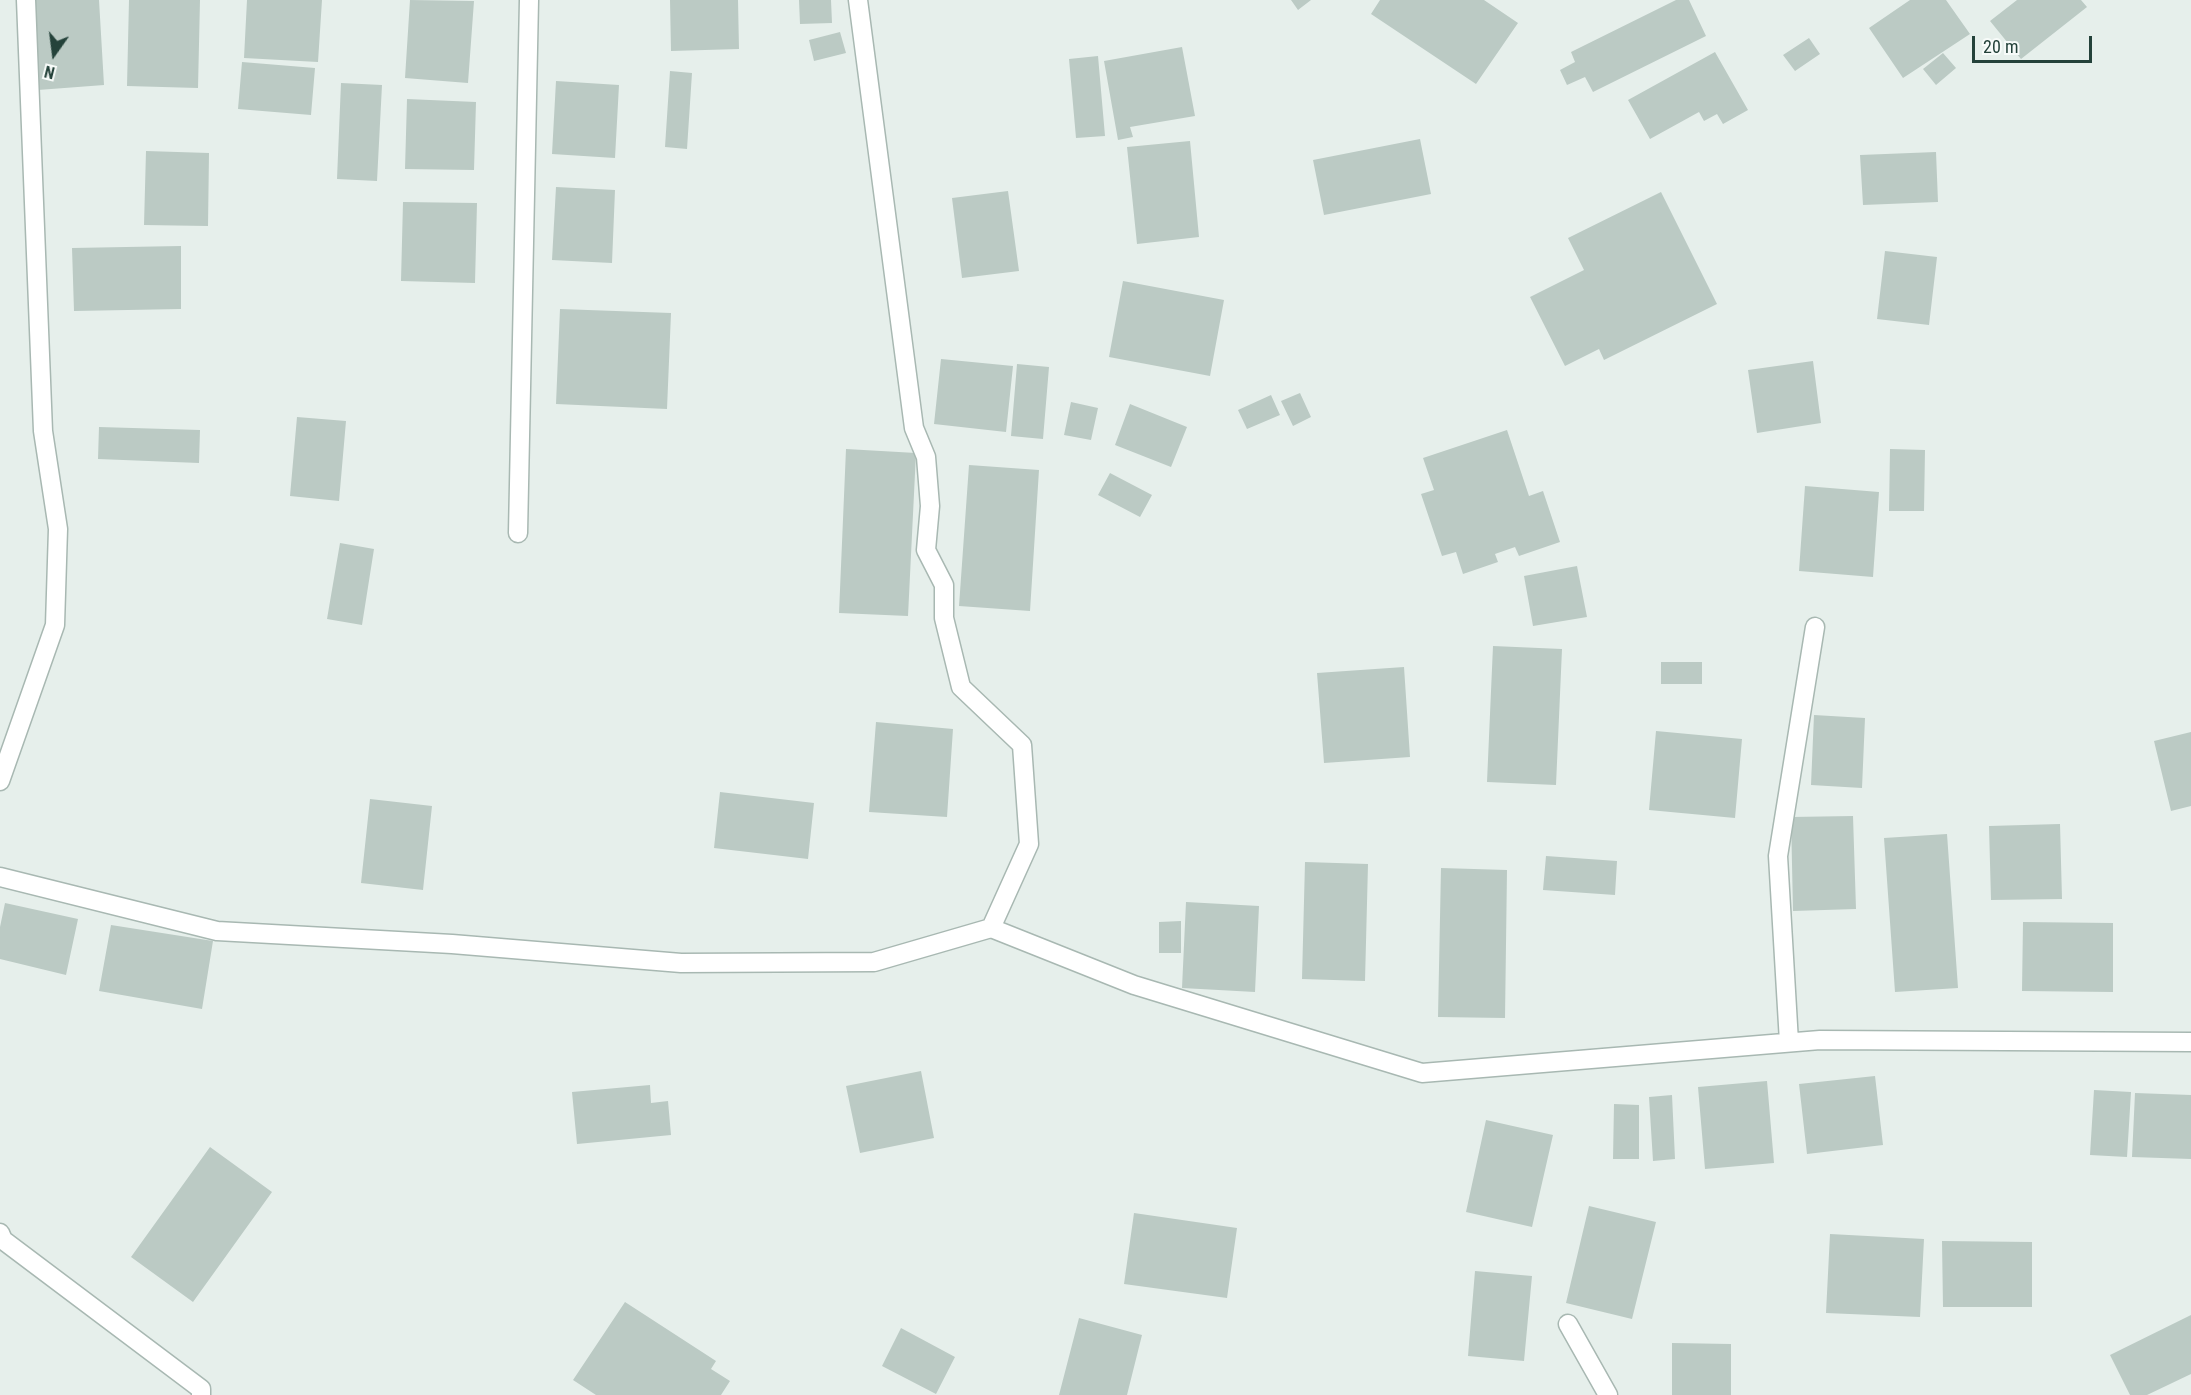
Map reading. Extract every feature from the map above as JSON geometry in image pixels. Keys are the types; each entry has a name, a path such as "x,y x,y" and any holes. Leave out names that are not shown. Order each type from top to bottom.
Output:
{"street":[{"path":"0,781 56,625 58,529 43,430 26,0"},
{"path":"518,533 529,0"},
{"path":"858,0 914,428 926,457 930,506 926,550 944,585 945,618 961,687 1022,745 1029,844 991,928"},
{"path":"1789,1042 1778,856 1815,627"},
{"path":"0,877 217,931 452,944 681,963 874,962 991,928 1134,985 1422,1073 1820,1040 2191,1042"},
{"path":"0,1233 3,1240 201,1389 201,1395"},
{"path":"1568,1324 1608,1395"}],"building":[{"path":"32,0 99,0 104,85 38,90"},
{"path":"129,0 200,0 198,88 127,86"},
{"path":"247,0 322,0 318,62 244,58"},
{"path":"410,0 474,1 468,83 405,78"},
{"path":"670,0 738,0 739,49 671,51"},
{"path":"799,0 831,0 832,23 800,24"},
{"path":"1291,0 1311,0 1298,10"},
{"path":"1380,0 1484,0 1518,23 1476,84 1371,14"},
{"path":"1676,0 1689,0 1706,36 1593,92 1585,77 1567,85 1560,70 1575,62 1571,52"},
{"path":"1910,0 1946,0 1970,34 1903,78 1869,28"},
{"path":"2017,0 2081,0 2087,7 2021,59 1990,21"},
{"path":"840,32 846,53 814,61 809,40"},
{"path":"1809,38 1820,54 1795,71 1783,55"},
{"path":"1182,47 1195,116 1130,127 1133,137 1118,140 1104,61"},
{"path":"1715,52 1748,110 1723,124 1717,114 1704,121 1699,112 1650,139 1628,100"},
{"path":"1943,53 1956,68 1936,85 1923,69"},
{"path":"1098,56 1105,136 1076,138 1069,59"},
{"path":"242,62 315,68 311,115 238,109"},
{"path":"670,71 692,73 687,149 665,147"},
{"path":"556,81 619,85 615,158 552,154"},
{"path":"341,83 382,85 377,181 337,179"},
{"path":"407,99 476,102 474,170 405,169"},
{"path":"1420,139 1431,194 1324,215 1313,160"},
{"path":"1190,141 1199,237 1137,244 1127,147"},
{"path":"146,151 209,153 208,226 144,225"},
{"path":"1936,152 1938,202 1863,205 1860,155"},
{"path":"556,187 615,190 612,263 552,260"},
{"path":"1008,191 1019,271 962,278 952,198"},
{"path":"1661,192 1717,304 1604,360 1599,349 1565,366 1530,297 1584,270 1568,238"},
{"path":"403,202 477,203 475,283 401,281"},
{"path":"181,246 181,309 74,311 72,248"},
{"path":"1885,251 1937,257 1929,325 1877,319"},
{"path":"1123,281 1224,300 1210,376 1109,357"},
{"path":"560,309 671,313 667,409 556,404"},
{"path":"941,359 1013,366 1006,432 934,424"},
{"path":"1813,361 1821,423 1757,433 1748,370"},
{"path":"1017,364 1049,367 1043,439 1011,436"},
{"path":"1300,393 1311,417 1293,426 1281,401"},
{"path":"1271,395 1280,415 1247,429 1238,410"},
{"path":"1071,402 1098,408 1091,440 1064,435"},
{"path":"1130,404 1187,427 1171,467 1115,445"},
{"path":"297,417 346,421 339,501 290,496"},
{"path":"99,427 200,430 199,463 98,459"},
{"path":"1507,430 1529,496 1543,491 1560,542 1519,556 1515,547 1495,554 1498,562 1463,574 1456,552 1442,556 1421,494 1434,490 1423,458"},
{"path":"846,449 916,453 908,616 839,613"},
{"path":"1890,449 1925,450 1924,511 1889,511"},
{"path":"969,465 1039,470 1030,611 959,606"},
{"path":"1110,473 1152,495 1140,517 1098,495"},
{"path":"1805,486 1879,492 1873,577 1799,571"},
{"path":"340,543 374,549 362,625 327,619"},
{"path":"1577,566 1587,617 1533,626 1524,576"},
{"path":"1493,646 1562,649 1556,785 1487,782"},
{"path":"1661,662 1702,662 1702,684 1661,684"},
{"path":"1404,667 1410,757 1324,763 1317,673"},
{"path":"1814,715 1865,718 1862,788 1811,785"},
{"path":"876,722 953,729 947,817 869,812"},
{"path":"1656,731 1742,739 1735,818 1649,810"},
{"path":"2191,732 2191,806 2171,811 2154,741"},
{"path":"720,792 814,803 808,859 714,848"},
{"path":"370,799 432,806 423,890 361,883"},
{"path":"1853,816 1856,909 1793,911 1791,817"},
{"path":"2060,824 2062,899 1991,900 1989,826"},
{"path":"1947,834 1958,988 1895,992 1884,838"},
{"path":"1546,856 1617,861 1615,895 1543,890"},
{"path":"1305,862 1368,864 1365,981 1302,979"},
{"path":"1441,868 1507,870 1505,1018 1438,1017"},
{"path":"1186,902 1259,906 1255,992 1182,988"},
{"path":"5,903 78,919 66,975 0,959 0,927"},
{"path":"1181,921 1181,953 1159,953 1159,922"},
{"path":"2023,922 2113,923 2113,992 2022,991"},
{"path":"111,925 213,941 202,1009 99,991"},
{"path":"921,1071 934,1138 860,1153 846,1086"},
{"path":"1875,1076 1883,1145 1807,1154 1799,1084"},
{"path":"1767,1081 1774,1163 1705,1169 1698,1087"},
{"path":"650,1085 651,1103 668,1101 671,1135 577,1144 572,1092"},
{"path":"2094,1090 2131,1092 2127,1157 2090,1155"},
{"path":"2135,1093 2191,1095 2191,1159 2132,1157"},
{"path":"1672,1095 1675,1159 1653,1161 1649,1097"},
{"path":"1614,1104 1639,1105 1639,1159 1613,1159"},
{"path":"1486,1120 1553,1135 1532,1227 1466,1212"},
{"path":"210,1147 272,1192 193,1302 131,1257"},
{"path":"1589,1206 1656,1222 1632,1319 1566,1303"},
{"path":"1134,1213 1237,1228 1227,1298 1124,1284"},
{"path":"1830,1234 1924,1239 1920,1317 1826,1313"},
{"path":"1942,1241 2032,1242 2032,1307 1943,1307"},
{"path":"1475,1271 1532,1276 1524,1361 1468,1356"},
{"path":"625,1302 716,1361 711,1369 730,1381 721,1395 596,1395 573,1380"},
{"path":"2191,1315 2191,1374 2147,1395 2130,1395 2110,1355"},
{"path":"1079,1318 1142,1335 1127,1395 1059,1395"},
{"path":"901,1328 955,1357 936,1394 882,1366"},
{"path":"1672,1343 1731,1344 1731,1395 1672,1395"}]}
